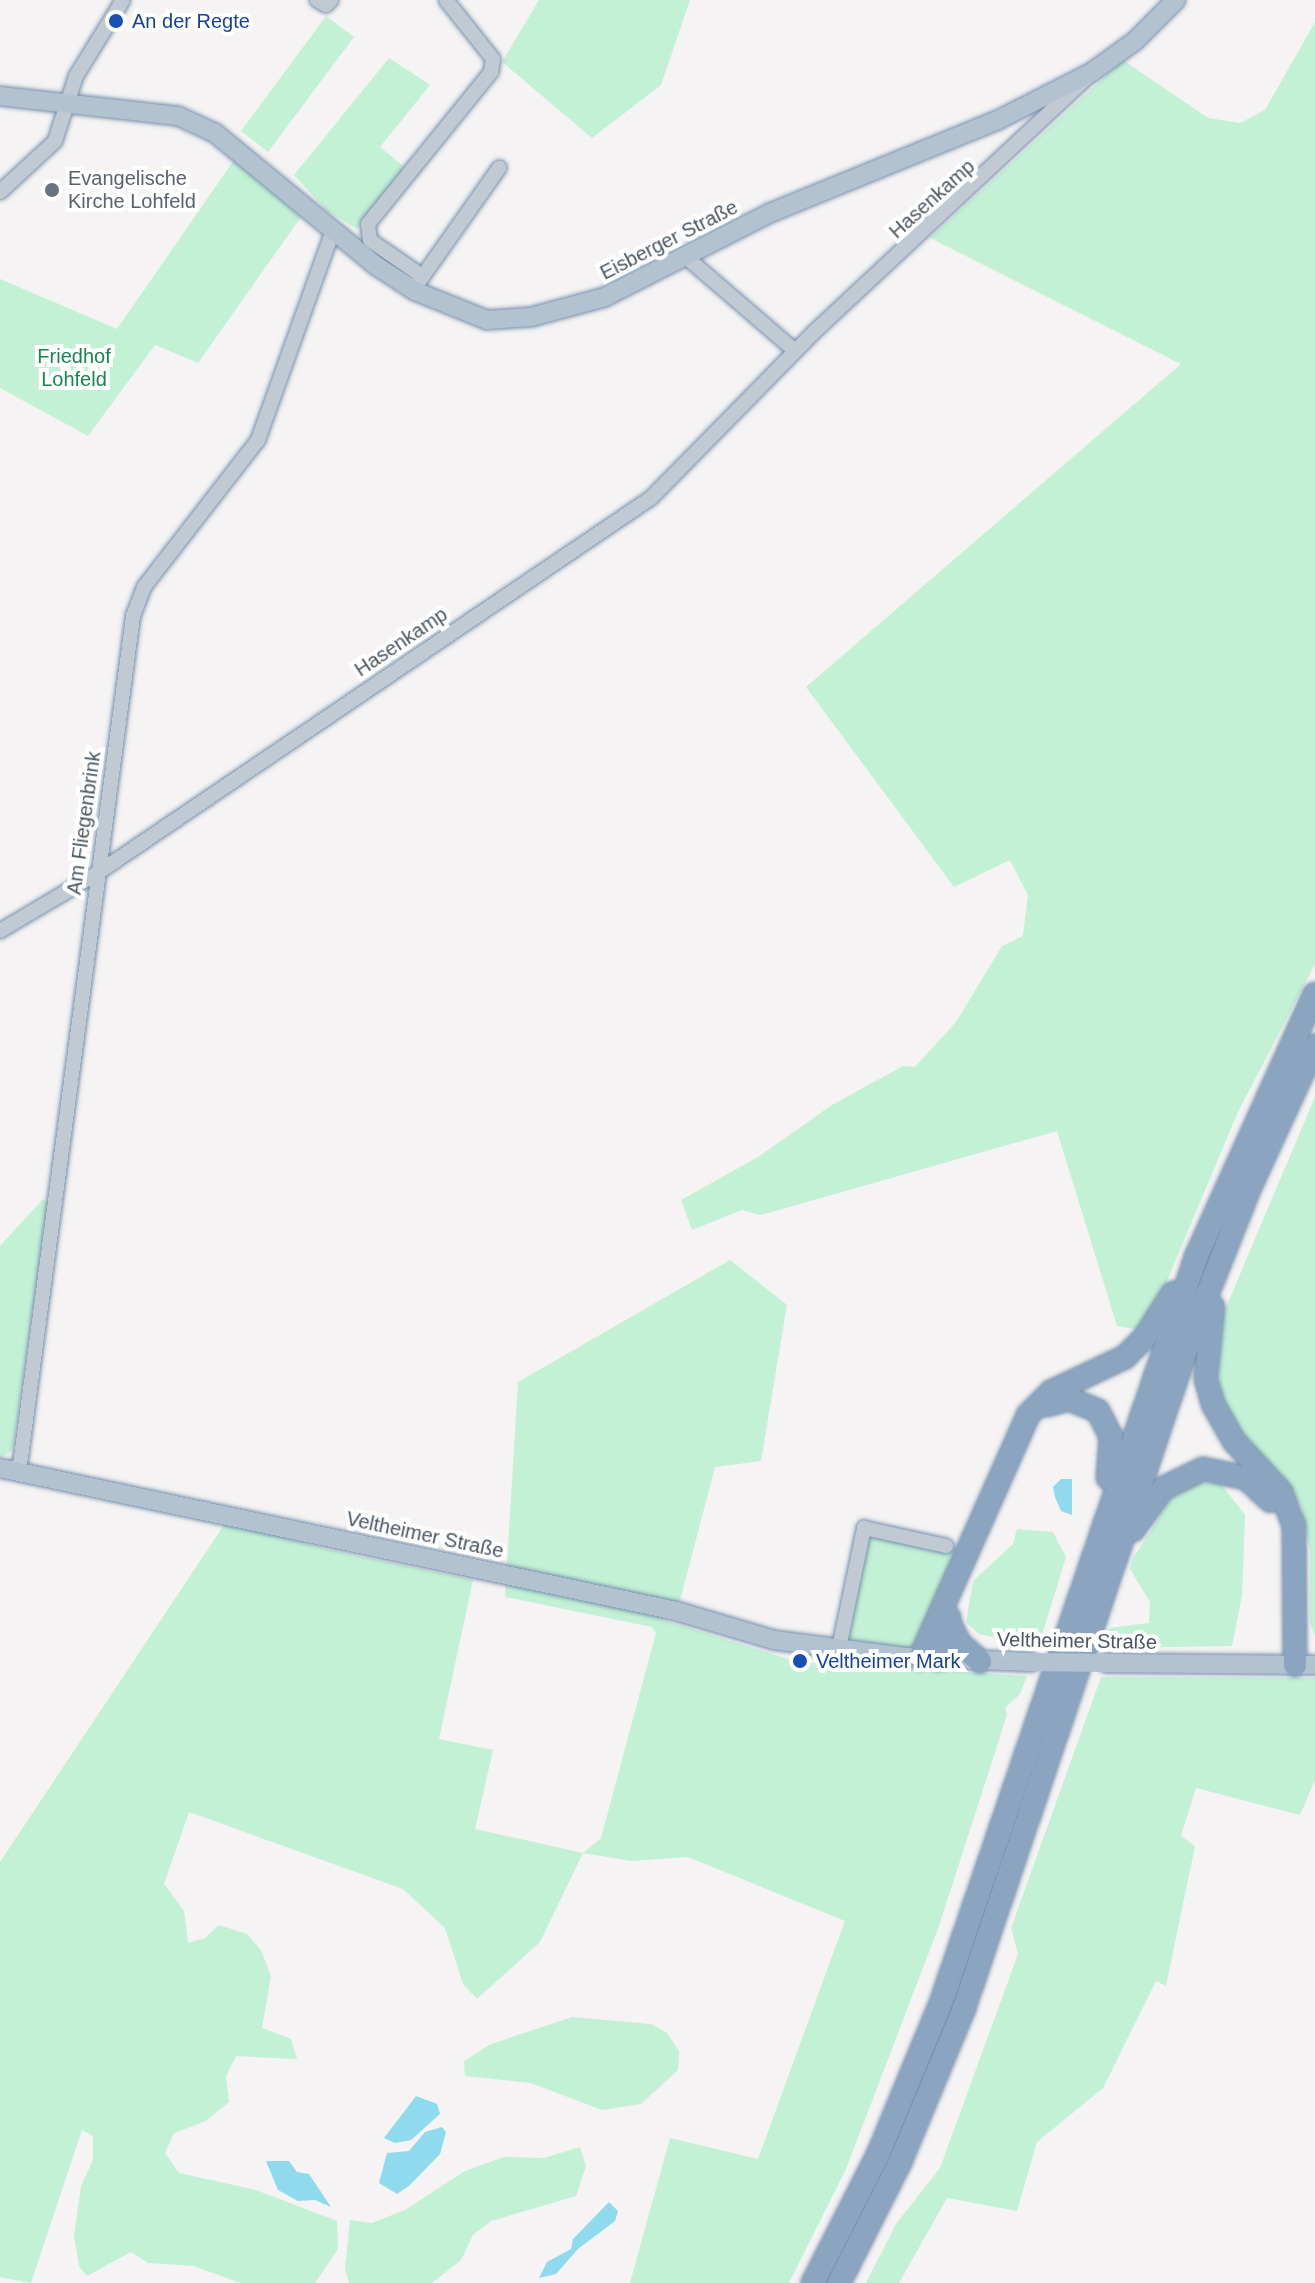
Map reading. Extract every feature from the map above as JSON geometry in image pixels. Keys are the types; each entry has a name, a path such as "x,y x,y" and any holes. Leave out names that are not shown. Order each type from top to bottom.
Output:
{"highway":[{"path":"813,2283 878,2155 941,2003 1197,1255 1315,994"},
{"path":"839,2283 900,2162 964,2008 1225,1249 1315,1046"},
{"path":"1225,1249 1208,1332 1206,1379 1221,1422 1281,1492 1289,1510 1296,1553 1297,1665"},
{"path":"930,1658 1017,1434 1051,1392 1109,1367 1145,1337 1197,1255"},
{"path":"1017,1434 1043,1407 1058,1400 1080,1401 1098,1411 1111,1436 1112,1454 1096,1544"},
{"path":"1116,1559 1144,1512 1183,1475 1219,1470 1246,1478 1270,1499 1282,1528 1297,1665"},
{"path":"930,1658 948,1620 953,1593"},
{"path":"948,1620 959,1643 980,1661"},
{"path":"1295,1624 1315,1648"}],"main road":[{"name":"Eisberger Straße","path":"0,96 67,101 178,116 215,133 333,231 418,283 487,320 531,317 605,297 770,213 996,121 1092,72 1135,41 1176,0"},
{"name":"Veltheimer Straße","path":"0,1468 676,1611 772,1640 980,1661 1297,1665"}],"street":[{"path":"0,192 55,141 87,53 123,0"},
{"path":"317,0 326,5 331,0"},
{"path":"446,0 493,59 491,72 368,224 370,240 418,283 499,168"},
{"name":"Hasenkamp","path":"0,931 96,874 651,498 795,351 1065,104 1092,72"},
{"name":"Am Fliegenbrink","path":"19,1472 96,874 133,616 144,587 258,440 333,231"},
{"path":"685,256 795,351"},
{"path":"839,1648 864,1528 946,1546"}],"green space":[{"path":"539,0 690,0 661,85 592,138 502,62"},
{"path":"326,16 354,37 268,152 241,131"},
{"path":"1315,22 1315,964 1238,1112 1161,1295 1141,1330 1117,1326 1057,1131 761,1215 742,1210 692,1230 681,1200 758,1157 832,1105 903,1066 915,1067 956,1022 1002,946 1023,936 1028,895 1010,860 954,887 806,687 1181,364 930,238 1123,60 1208,118 1240,123 1265,110"},
{"path":"389,58 430,85 380,147 407,169 357,229 326,210 294,175"},
{"name":"Friedhof Lohfeld","path":"234,160 301,217 198,363 155,345 88,436 0,388 0,279 117,329"},
{"path":"1315,1097 1315,1636 1310,1623 1310,1550 1301,1506 1289,1485 1240,1436 1223,1402 1219,1374 1224,1312"},
{"path":"43,1199 48,1203 13,1450 0,1458 0,1246"},
{"path":"730,1260 787,1305 761,1461 715,1467 680,1601 663,1620 798,1662 1027,1676 1020,1694 1005,1708 1007,1715 939,1926 846,2169 789,2283 630,2283 670,2138 758,2159 845,1921 688,1857 632,1861 583,1853 601,1838 656,1633 652,1627 505,1597 518,1382"},
{"path":"1197,1483 1221,1484 1245,1515 1242,1596 1232,1646 1109,1648 1104,1644 1109,1628 1149,1623 1150,1602 1130,1569 1133,1558 1172,1498"},
{"path":"232,1522 321,1548 473,1580 439,1739 493,1750 475,1829 583,1853 540,1942 477,1999 463,1984 445,1928 403,1889 189,1812 164,1884 184,1911 188,1943 205,1938 219,1925 247,1934 261,1950 271,1976 262,2028 291,2039 297,2059 236,2056 226,2076 229,2102 206,2121 174,2133 165,2153 179,2173 256,2190 337,2221 338,2249 315,2283 241,2283 193,2266 148,2263 131,2252 87,2276 79,2266 74,2236 81,2186 93,2160 93,2136 82,2130 31,2283 0,2277 0,1862 224,1525"},
{"path":"1017,1529 1053,1532 1066,1557 1042,1635 1029,1645 979,1634 966,1622 973,1581 1013,1544"},
{"path":"872,1532 963,1551 916,1645 908,1648 853,1644 845,1634 862,1542"},
{"path":"1101,1677 1315,1678 1315,1780 1300,1815 1196,1788 1181,1836 1195,1846 1166,1986 1156,1981 1103,2088 1037,2142 1017,2211 947,2198 899,2283 866,2283 896,2224 940,2168 1018,1954 1011,1928"},
{"path":"572,2017 651,2024 667,2033 679,2051 678,2070 641,2104 602,2110 531,2083 465,2076 464,2061 491,2044"},
{"path":"580,2147 586,2166 576,2196 491,2221 473,2235 461,2260 432,2283 349,2283 345,2268 350,2220 372,2223 405,2210 465,2171 504,2157 544,2158"}],"water":[{"path":"1061,1479 1072,1479 1072,1515 1061,1511 1055,1497 1053,1487"},
{"path":"416,2096 437,2104 440,2114 411,2140 395,2143 384,2138"},
{"path":"442,2127 446,2132 440,2154 409,2186 397,2194 379,2183 387,2153 409,2151 425,2132"},
{"path":"266,2161 289,2161 297,2172 309,2174 331,2207 315,2200 298,2201 278,2190"},
{"path":"609,2202 618,2211 615,2221 578,2249 556,2274 539,2278 547,2262 571,2249 573,2239"}],"place":[{"name":"An der Regte","path":"116,21"},
{"name":"Evangelische Kirche Lohfeld","path":"52,190"},
{"name":"Veltheimer Mark","path":"800,1661"}]}
